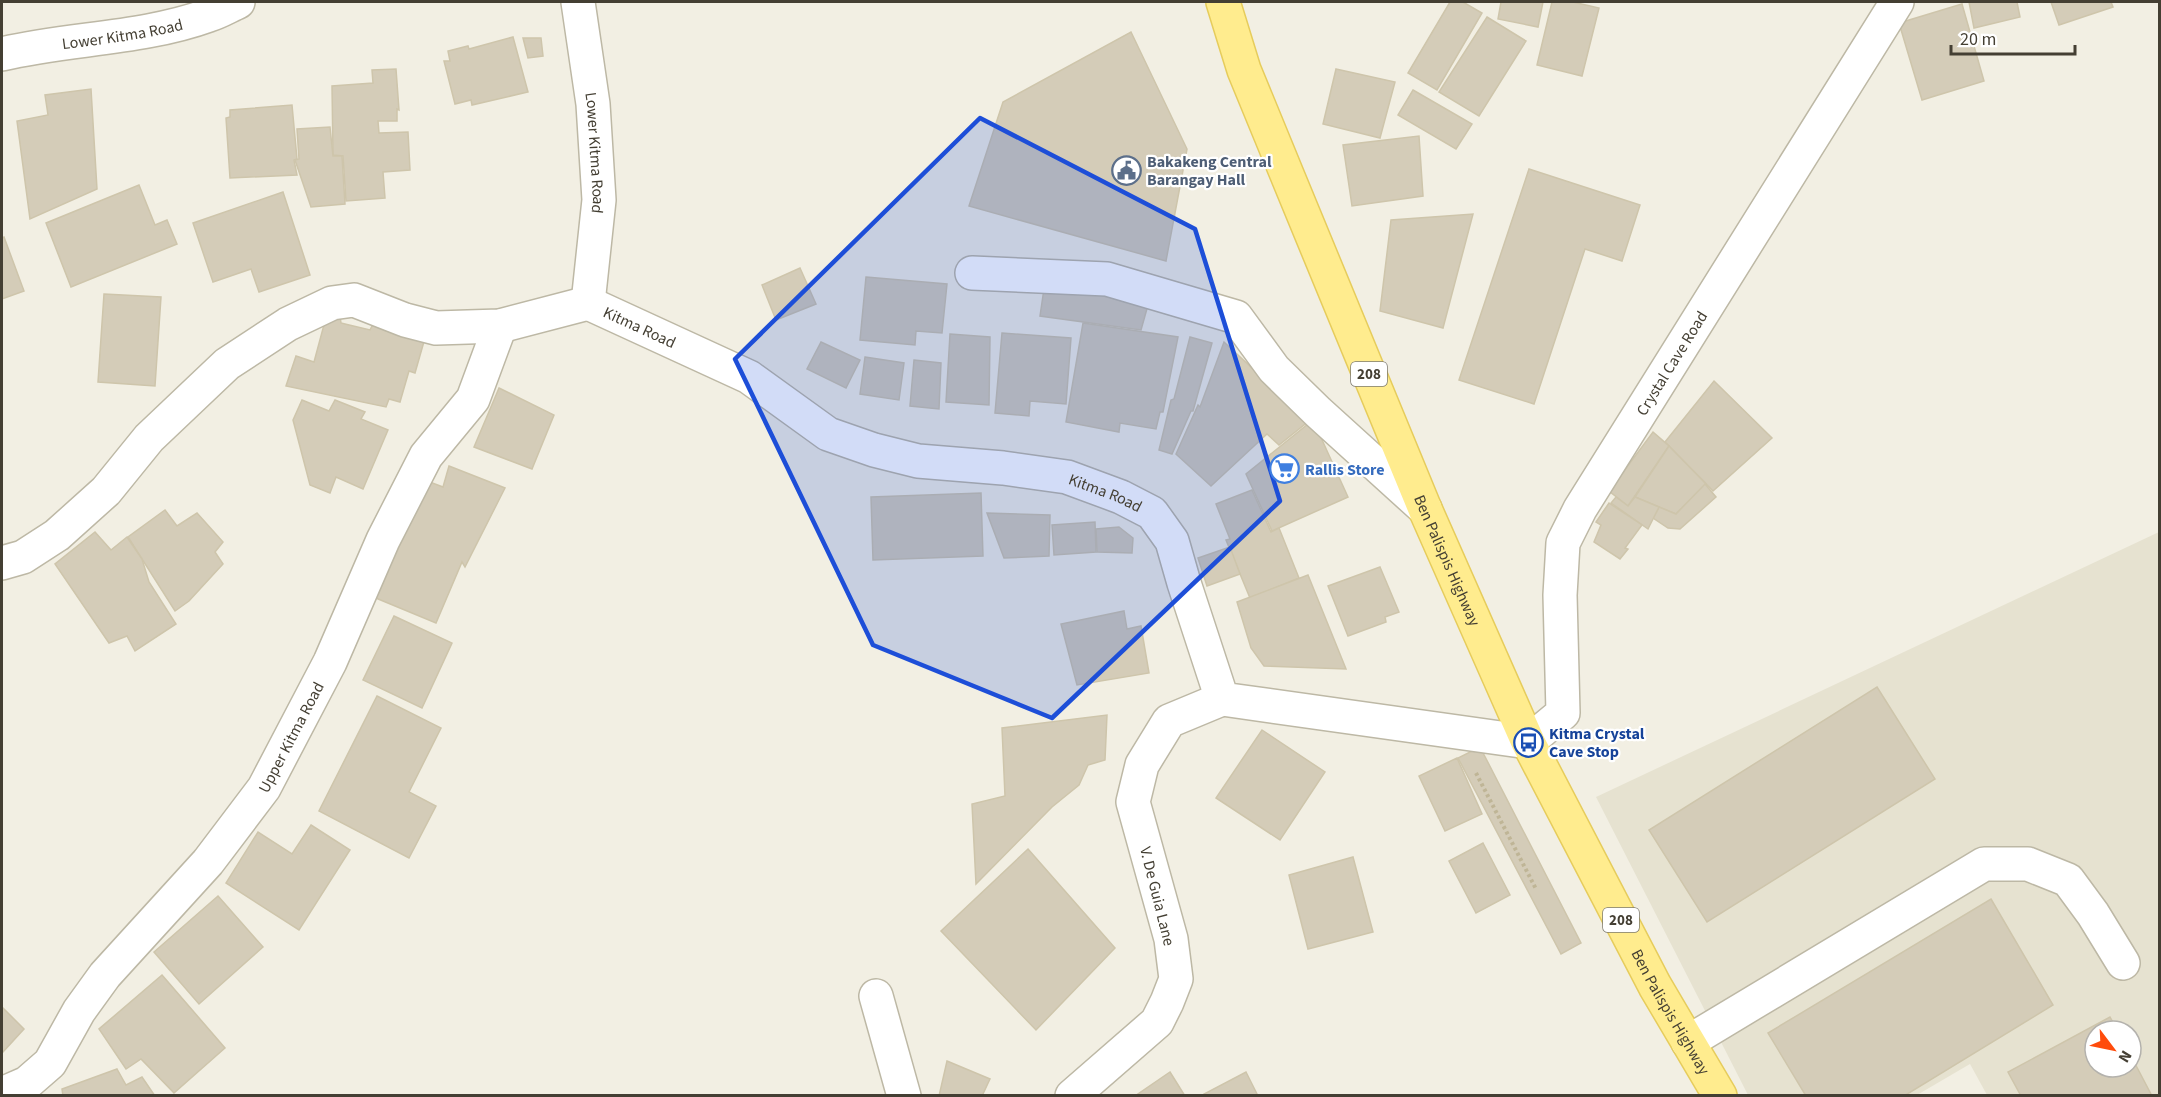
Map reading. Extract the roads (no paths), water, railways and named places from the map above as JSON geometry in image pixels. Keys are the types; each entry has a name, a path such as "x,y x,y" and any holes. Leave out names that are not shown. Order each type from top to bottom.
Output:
{"main road":[{"name":"Ben Palispis Highway","path":"1223,2 1244,70 1425,509 1528,742 1655,986 1720,1095"}],"street":[{"name":"Lower Kitma Road","path":"2,54 37,46 162,29 210,15 238,2"},
{"name":"Lower Kitma Road","path":"578,2 593,104 599,200 588,303"},
{"name":"Crystal Cave Road","path":"1528,742 1563,713 1560,595 1563,543 1567,534 1580,509 1897,2"},
{"path":"972,273 1107,279 1236,317 1274,369 1425,509"},
{"path":"2,564 23,557 57,535 105,491 149,438 226,364 288,324 332,303 354,300 405,320 436,328 500,326 588,303"},
{"name":"Kitma Road","path":"588,303 749,377 828,434 874,450 918,461 1003,468 1067,477 1121,497 1152,513 1172,540 1222,699"},
{"name":"Upper Kitma Road","path":"2,1094 27,1083 50,1063 78,1011 105,975 208,862 264,788 330,662 384,540 426,456 473,399 500,326"},
{"path":"1222,699 1528,742"},
{"name":"V. De Guia Lane","path":"1072,1095 1157,1022 1176,979 1171,939 1133,802 1142,765 1169,722 1222,699"},
{"path":"1688,1042 1984,864 2028,864 2068,880 2093,914 2123,963"},
{"path":"876,996 904,1095"}],"place":[{"name":"Bakakeng Central Barangay Hall","path":"1126,170"},
{"name":"Rallis Store","path":"1284,469"},
{"name":"Kitma Crystal Cave Stop","path":"1528,742"}]}
